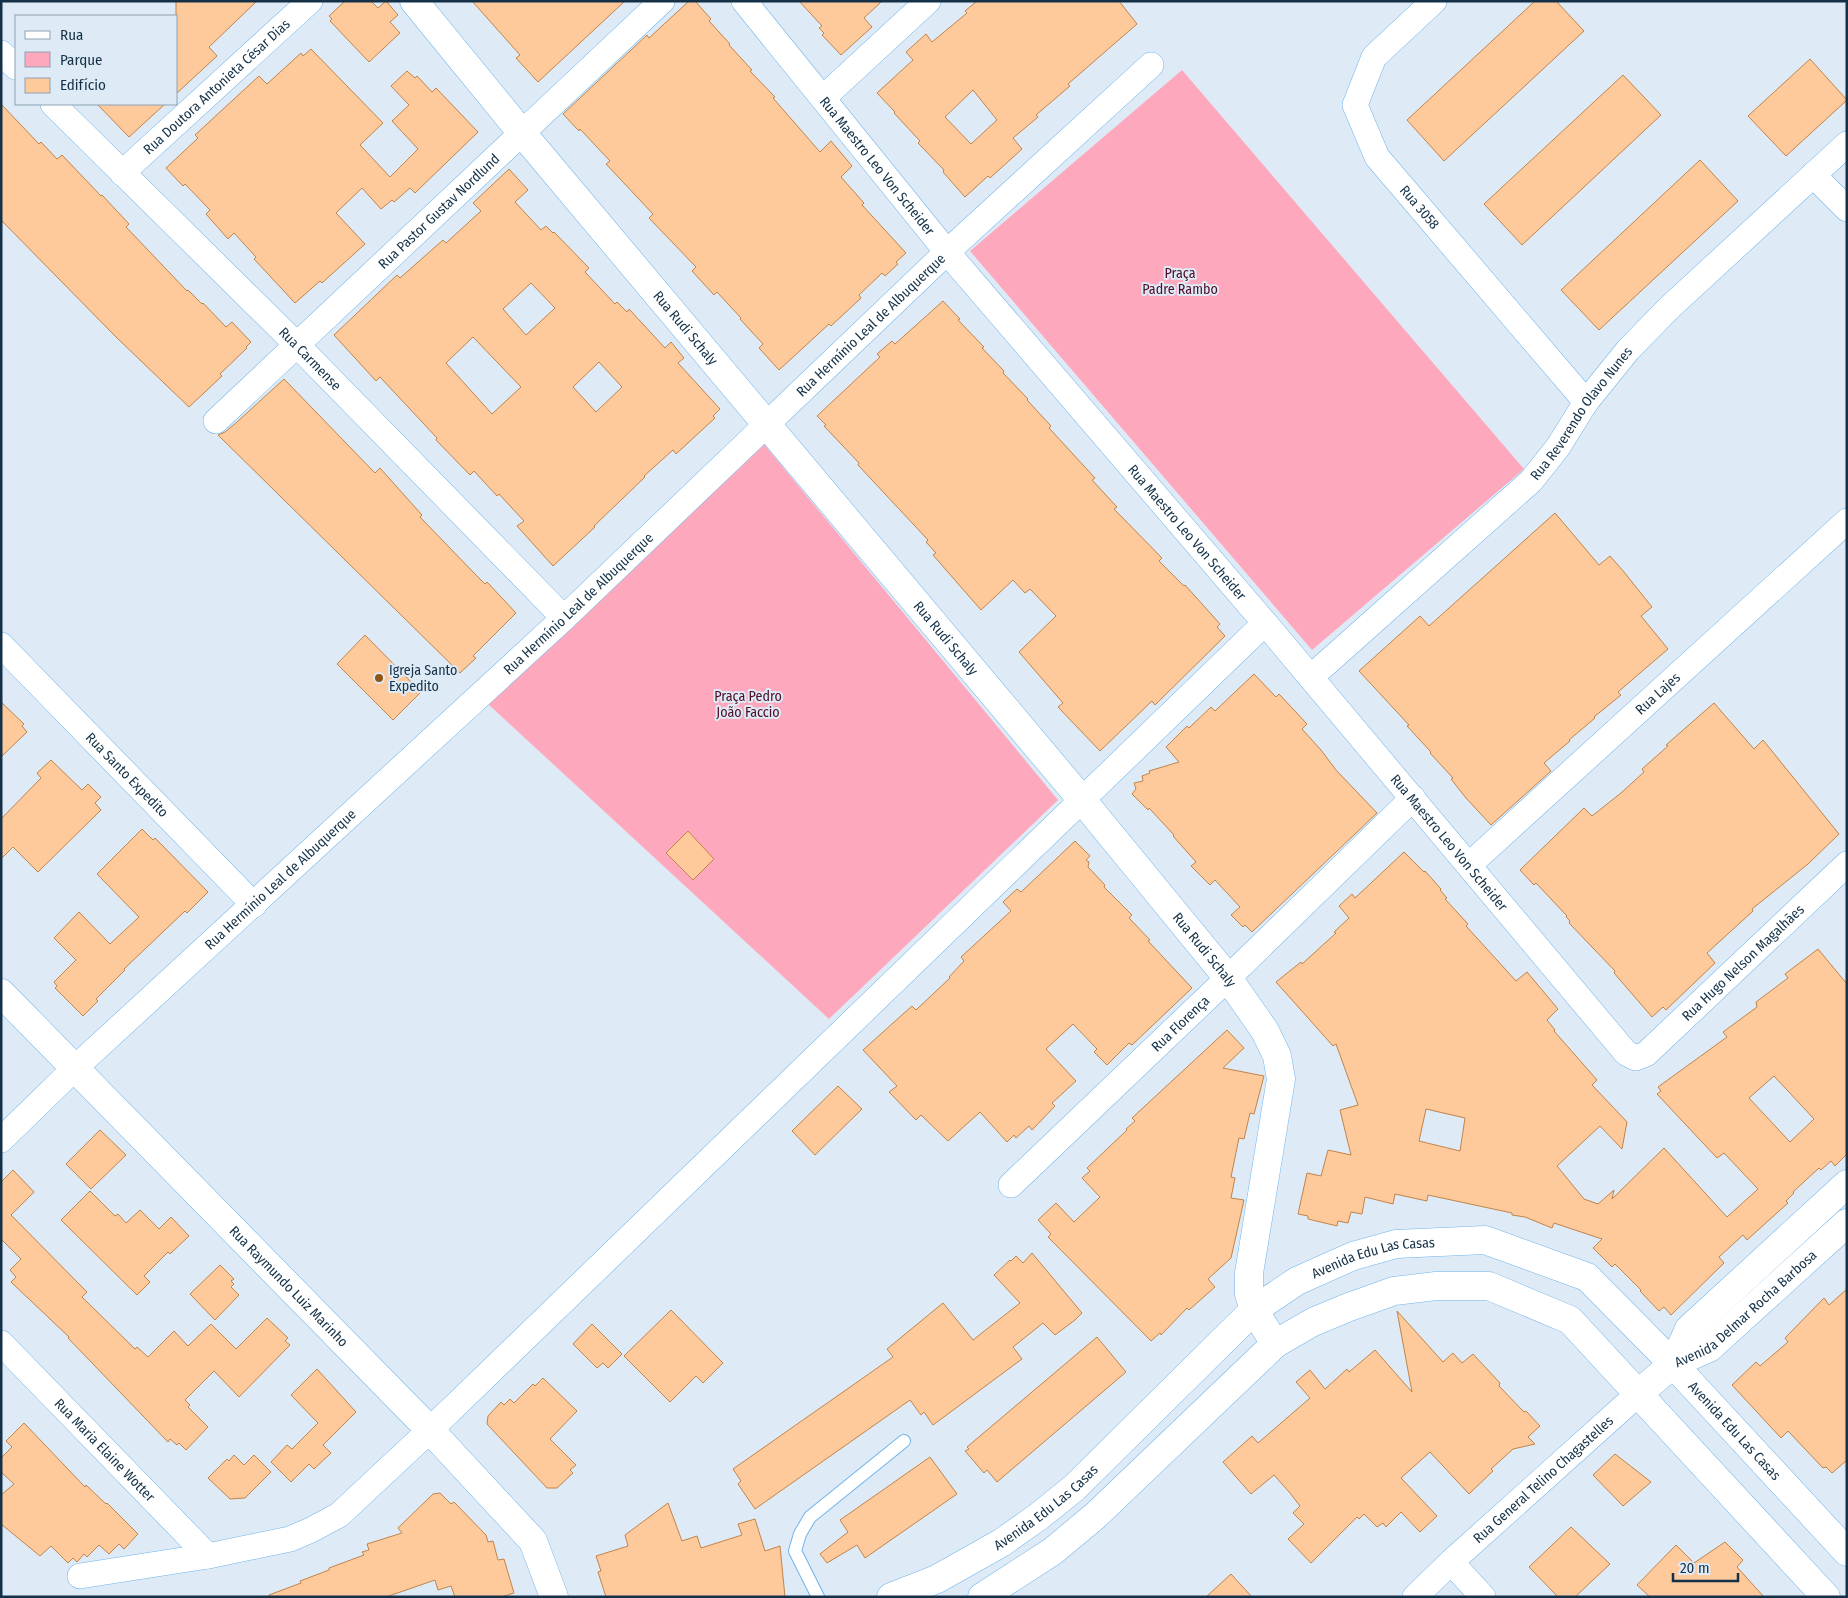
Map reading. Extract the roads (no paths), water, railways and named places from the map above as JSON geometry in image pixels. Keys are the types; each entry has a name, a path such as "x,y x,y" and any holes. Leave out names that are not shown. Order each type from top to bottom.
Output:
{"street":[{"name":"Rua Doutora Antonieta César Dias","path":"122,173 310,1"},
{"name":"Rua Rudi Schaly","path":"414,1 522,133 1082,800 1228,978 1265,1031 1277,1056 1281,1079 1250,1273 1250,1294 1254,1310 1275,1344"},
{"name":"Rua Pastor Gustav Nordlund","path":"216,421 662,1"},
{"name":"Rua Maestro Leo Von Scheider","path":"744,1 947,252 1265,622 1626,1053 1636,1058"},
{"path":"823,98 928,1"},
{"name":"Rua 3058","path":"1434,1 1374,58 1355,105 1377,157 1586,402"},
{"path":"1,52 15,67"},
{"name":"Rua Hermínio Leal de Albuquerque","path":"1,1140 76,1068 564,618 947,252 1151,65"},
{"name":"Rua Carmense","path":"54,105 296,344 564,618"},
{"name":"Rua Reverendo Olavo Nunes","path":"1310,677 1531,481 1558,447 1586,402 1628,350 1669,308 1847,144"},
{"path":"1813,175 1847,208"},
{"name":"Rua Lajes","path":"1469,865 1847,521"},
{"path":"80,1576 208,1556 290,1539 339,1515 430,1430 1265,622"},
{"name":"Rua Santo Expedito","path":"1,645 254,905"},
{"name":"Rua Florença","path":"1011,1185 1413,798"},
{"name":"Rua Hugo Nelson Magalhães","path":"1636,1058 1646,1054 1847,864"},
{"name":"Rua Raymundo Luiz Marinho","path":"1,993 430,1430 533,1541 554,1597"},
{"name":"Avenida Delmar Rocha Barbosa","path":"1673,1364 1689,1328 1846,1187"},
{"name":"Avenida Delmar Rocha Barbosa","path":"1673,1364 1709,1348 1847,1223"},
{"name":"Avenida Edu Las Casas","path":"891,1597 937,1578 1001,1543 1038,1517 1074,1488 1254,1310 1297,1281 1353,1256 1396,1244 1485,1240 1587,1277 1673,1364 1847,1552"},
{"path":"982,1597 1053,1551 1095,1516 1275,1344 1313,1322 1394,1291 1436,1286 1489,1286 1570,1320 1826,1597"},
{"name":"Rua Maria Elaine Wotter","path":"1,1343 208,1556"},
{"name":"Rua General Telino Chagastelles","path":"1415,1597 1451,1562 1673,1364"},
{"path":"1001,1543 1016,1576"},
{"path":"1451,1562 1483,1597"}],"lane":[{"path":"818,1597 795,1551 800,1534 810,1517 904,1441"}],"place":[{"name":"Igreja Santo Expedito","path":"379,678"}],"park label":[{"name":"Praça Padre Rambo","path":"1180,282"},
{"name":"Praça Pedro João Faccio","path":"748,704"}]}
